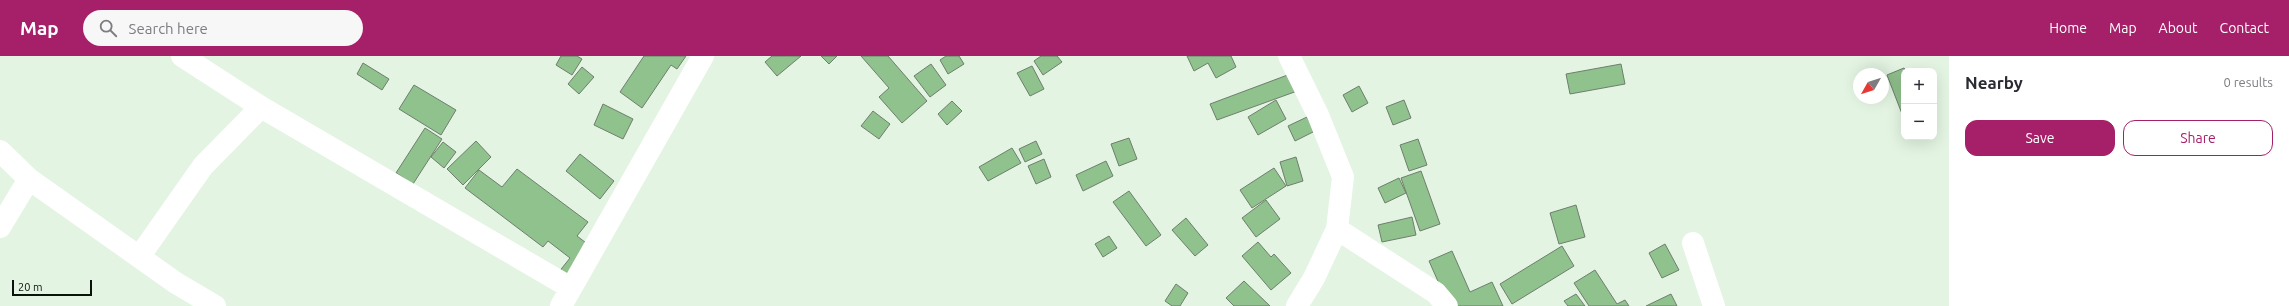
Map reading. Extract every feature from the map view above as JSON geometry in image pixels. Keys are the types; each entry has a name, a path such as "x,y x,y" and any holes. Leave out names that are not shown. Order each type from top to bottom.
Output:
{"street":[{"path":"182,56 261,107 566,297 703,56"},
{"path":"1289,56 1318,115 1343,177 1336,229 1314,278 1297,306"},
{"path":"139,257 203,166 261,107"},
{"path":"0,151 29,179 176,283 215,306"},
{"path":"0,226 29,179"},
{"path":"1336,229 1436,293 1447,306"},
{"path":"1693,243 1714,306"}],"building":[{"path":"561,56 577,56 582,59 572,75 556,65"},
{"path":"644,56 686,56 677,69 671,65 642,108 620,92"},
{"path":"772,56 801,56 777,76 765,62"},
{"path":"821,56 837,56 829,64"},
{"path":"861,56 888,56 927,101 902,123 879,97 889,88"},
{"path":"946,56 959,56 964,64 948,74 940,60"},
{"path":"1041,56 1057,56 1062,62 1043,75 1034,61"},
{"path":"1187,56 1231,56 1236,67 1216,78 1208,63 1194,71"},
{"path":"363,63 389,79 382,90 357,74"},
{"path":"931,64 946,85 930,97 914,76"},
{"path":"1621,64 1625,84 1570,94 1566,74"},
{"path":"1032,66 1044,89 1030,96 1017,73"},
{"path":"582,67 594,77 579,94 568,84"},
{"path":"1901,69 1901,111 1889,80 1889,74"},
{"path":"1293,73 1300,90 1217,120 1210,104"},
{"path":"414,85 456,110 441,135 399,109"},
{"path":"1359,86 1368,103 1352,112 1343,95"},
{"path":"1276,100 1286,119 1258,135 1248,117"},
{"path":"1404,100 1411,118 1393,125 1386,107"},
{"path":"952,101 962,111 947,125 938,114"},
{"path":"603,104 633,119 623,139 594,125"},
{"path":"873,111 890,124 879,139 861,126"},
{"path":"1307,117 1315,131 1295,141 1288,126"},
{"path":"425,128 442,139 413,184 396,173"},
{"path":"1129,138 1137,159 1119,166 1111,144"},
{"path":"1418,139 1427,165 1409,171 1400,145"},
{"path":"476,141 491,157 463,185 447,169"},
{"path":"1036,141 1042,154 1025,162 1019,149"},
{"path":"443,142 456,152 444,168 431,157"},
{"path":"1012,148 1021,163 988,181 979,167"},
{"path":"580,154 614,181 600,199 566,171"},
{"path":"1296,157 1303,181 1287,186 1280,162"},
{"path":"1044,159 1051,177 1036,184 1028,166"},
{"path":"1106,161 1113,176 1083,191 1076,175"},
{"path":"1274,168 1286,186 1252,208 1240,190"},
{"path":"517,169 588,222 577,236 594,249 569,282 558,273 570,258 548,241 543,247 465,188 479,170 502,187"},
{"path":"1421,171 1440,224 1420,231 1401,178"},
{"path":"1399,178 1406,193 1385,203 1378,188"},
{"path":"1129,191 1161,235 1146,246 1113,202"},
{"path":"1266,200 1280,219 1256,237 1242,218"},
{"path":"1576,205 1585,237 1559,244 1550,213"},
{"path":"1412,217 1416,235 1382,242 1378,225"},
{"path":"1186,218 1208,245 1195,256 1172,230"},
{"path":"1109,236 1117,248 1103,257 1095,244"},
{"path":"1258,242 1271,257 1274,254 1291,273 1271,290 1242,256"},
{"path":"1665,244 1679,270 1662,278 1649,253"},
{"path":"1562,246 1574,266 1512,304 1500,284"},
{"path":"1452,251 1470,292 1492,282 1503,306 1449,306 1429,261"},
{"path":"1595,270 1617,304 1625,300 1629,306 1589,306 1574,283"},
{"path":"1244,281 1270,306 1234,306 1226,298"},
{"path":"1176,284 1188,293 1180,306 1172,306 1165,301"},
{"path":"1576,294 1585,306 1568,306 1564,301"},
{"path":"1671,294 1677,306 1646,306"}]}
